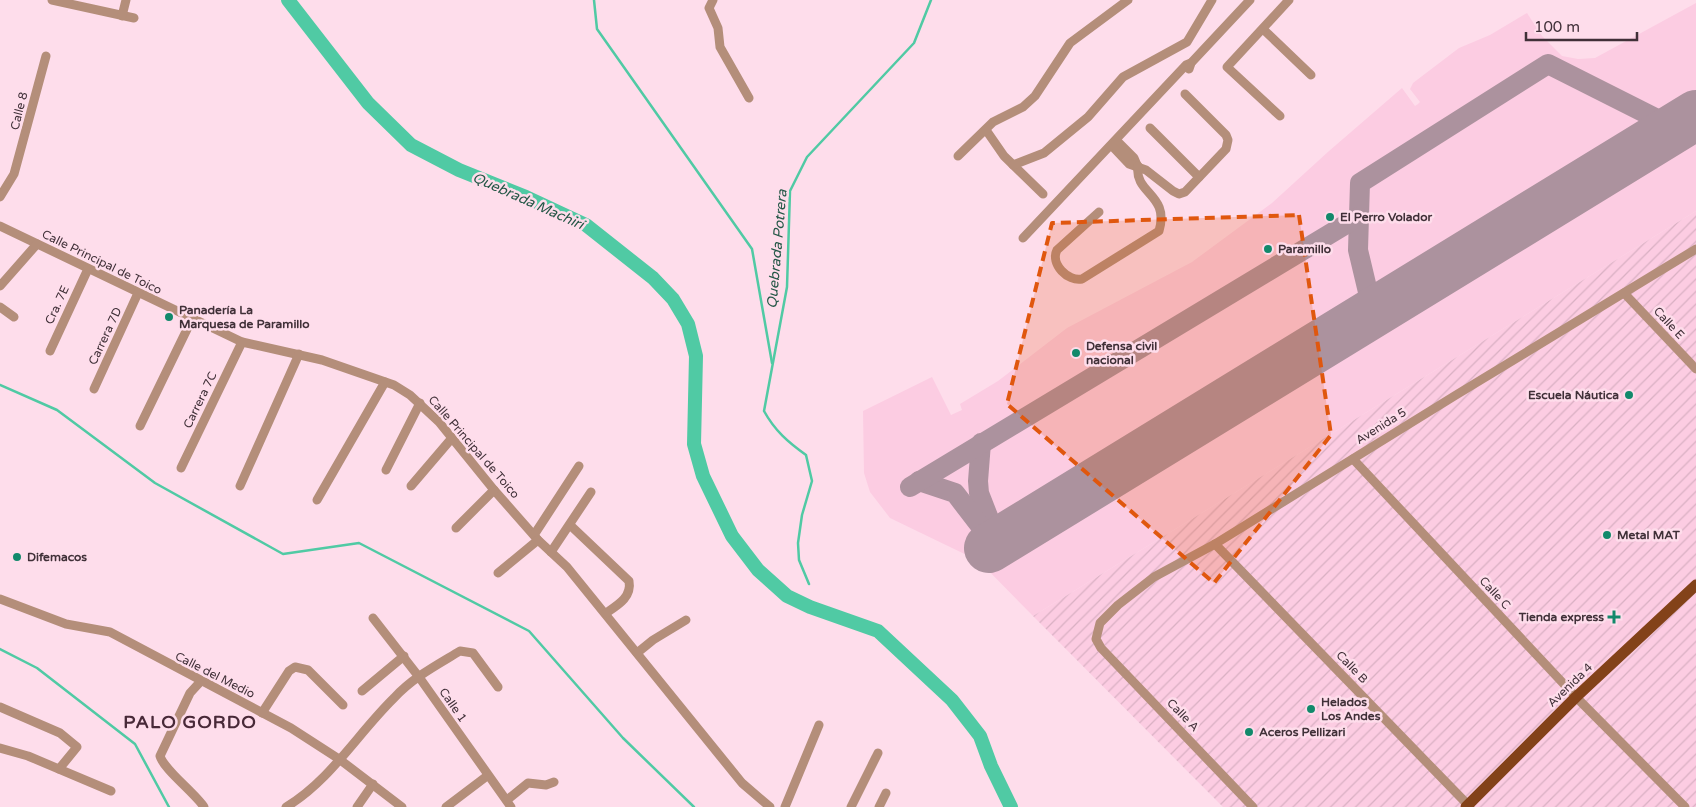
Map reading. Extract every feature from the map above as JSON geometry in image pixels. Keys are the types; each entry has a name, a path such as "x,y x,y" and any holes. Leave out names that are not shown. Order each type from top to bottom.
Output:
{"main road":[{"name":"Avenida 4","path":"1468,806 1576,697 1696,584"}],"street":[{"path":"56,0 134,18"},
{"path":"122,16 126,0"},
{"path":"713,0 709,8 718,28 720,47 749,98"},
{"path":"958,156 998,118 1023,107 1035,96 1070,44 1128,0"},
{"path":"1013,165 1044,153 1088,117 1123,77 1187,42 1212,0"},
{"path":"1024,238 1190,68 1191,64 1250,0"},
{"path":"1280,116 1226,67 1289,0"},
{"path":"1263,28 1311,74"},
{"name":"Calle 8","path":"0,197 14,174 46,56"},
{"path":"1117,141 1129,164 1137,166 1179,194 1185,192 1226,149 1228,140 1226,134 1185,94"},
{"path":"1150,128 1199,177"},
{"path":"986,130 1013,165 1043,194"},
{"path":"1099,212 1057,250 1054,256 1055,262 1069,277 1076,280 1082,279 1159,231 1161,223 1157,200 1140,184 1137,178 1137,166"},
{"name":"Calle Principal de Toico","path":"0,226 242,342 322,360 394,385 420,403 536,538 606,613 742,783 770,807"},
{"path":"0,286 37,244"},
{"name":"Avenida 5","path":"1096,639 1100,623 1118,605 1154,577 1216,544 1696,249"},
{"name":"Cra. 7E","path":"50,351 88,269"},
{"name":"Carrera 7D","path":"94,389 138,293"},
{"name":"Calle E","path":"1624,293 1696,370"},
{"path":"0,307 14,317"},
{"path":"140,426 192,319"},
{"name":"Carrera 7C","path":"181,468 242,342"},
{"path":"240,486 298,354"},
{"path":"317,500 385,382"},
{"path":"386,470 420,403"},
{"path":"411,486 452,438"},
{"name":"Calle C","path":"1353,459 1576,697 1684,807"},
{"path":"498,573 536,538 579,466"},
{"path":"456,528 494,490"},
{"path":"551,552 591,492"},
{"path":"570,525 629,581 628,595 606,613"},
{"name":"Calle B","path":"1216,544 1468,806"},
{"name":"Calle del Medio","path":"0,599 66,624 110,632 262,713 339,759 402,807"},
{"name":"Calle 1","path":"373,618 404,656 487,776 509,804"},
{"path":"637,653 653,640 686,620"},
{"name":"Calle A","path":"1096,639 1101,648 1254,807"},
{"path":"286,807 311,790 395,696 419,677 460,651 465,650 475,656 498,687"},
{"path":"362,691 404,656"},
{"path":"262,713 289,671 295,667 308,670 343,705"},
{"path":"201,681 190,693 160,756 163,763 188,787 204,807"},
{"path":"0,707 60,733 77,747 59,769"},
{"path":"785,807 819,725"},
{"path":"0,748 28,756 111,791"},
{"path":"851,807 878,753"},
{"path":"446,807 487,776"},
{"path":"509,804 528,783 546,785 554,782"},
{"path":"358,807 373,784"},
{"path":"879,807 886,793"}],"highlighted area":[{"path":"1299,215 1331,435 1214,583 1007,404 1052,223"}],"shaded area":[{"path":"1696,3 1696,211 1033,616 979,561 890,518 870,492 864,473 863,411 932,377 951,415 962,410 960,404 998,381 1067,328 1192,262 1272,203 1402,88 1415,106 1418,104 1420,102 1410,89 1413,83 1459,48 1490,35 1527,13 1542,36 1562,56 1578,59 1595,58"},
{"path":"1696,211 1696,807 1223,807 1033,616"}],"waterway":[{"name":"Quebrada Machirí","path":"288,0 368,103 411,145 459,170 526,197 586,225 653,278 673,299 688,324 696,356 694,444 703,476 732,536 758,570 787,596 810,607 878,631 952,700 980,736 991,766 1011,807"},
{"path":"594,0 597,29 752,249 772,363"},
{"name":"Quebrada Potrera","path":"809,584 799,560 798,543 802,515 812,481 806,455 782,436 764,411 787,287 790,191 807,157 914,43 931,0"},
{"path":"0,385 57,410 155,483 283,554 359,543 529,631 623,738 694,807"},
{"path":"0,649 37,668 135,744 169,807"}],"taxiway":[{"path":"1373,313 1358,250 1360,183 1548,64 1675,128"},
{"path":"910,487 1358,217"},
{"path":"981,443 979,493 998,542"},
{"path":"919,481 955,493 988,536"}],"runway":[{"path":"989,548 1696,115"}],"place":[{"name":"El Perro Volador","path":"1330,217"},
{"name":"Paramillo","path":"1268,249"},
{"name":"Panadería La Marquesa de Paramillo","path":"169,317"},
{"name":"Defensa civil nacional","path":"1076,353"},
{"name":"Escuela Náutica","path":"1629,395"},
{"name":"Metal MAT","path":"1607,535"},
{"name":"Difemacos","path":"17,557"},
{"name":"Tienda express","path":"1614,617"},
{"name":"Helados Los Andes","path":"1311,709"},
{"name":"Aceros Pellizari","path":"1249,732"}],"district":[{"name":"PALO GORDO","path":"190,722"}]}
